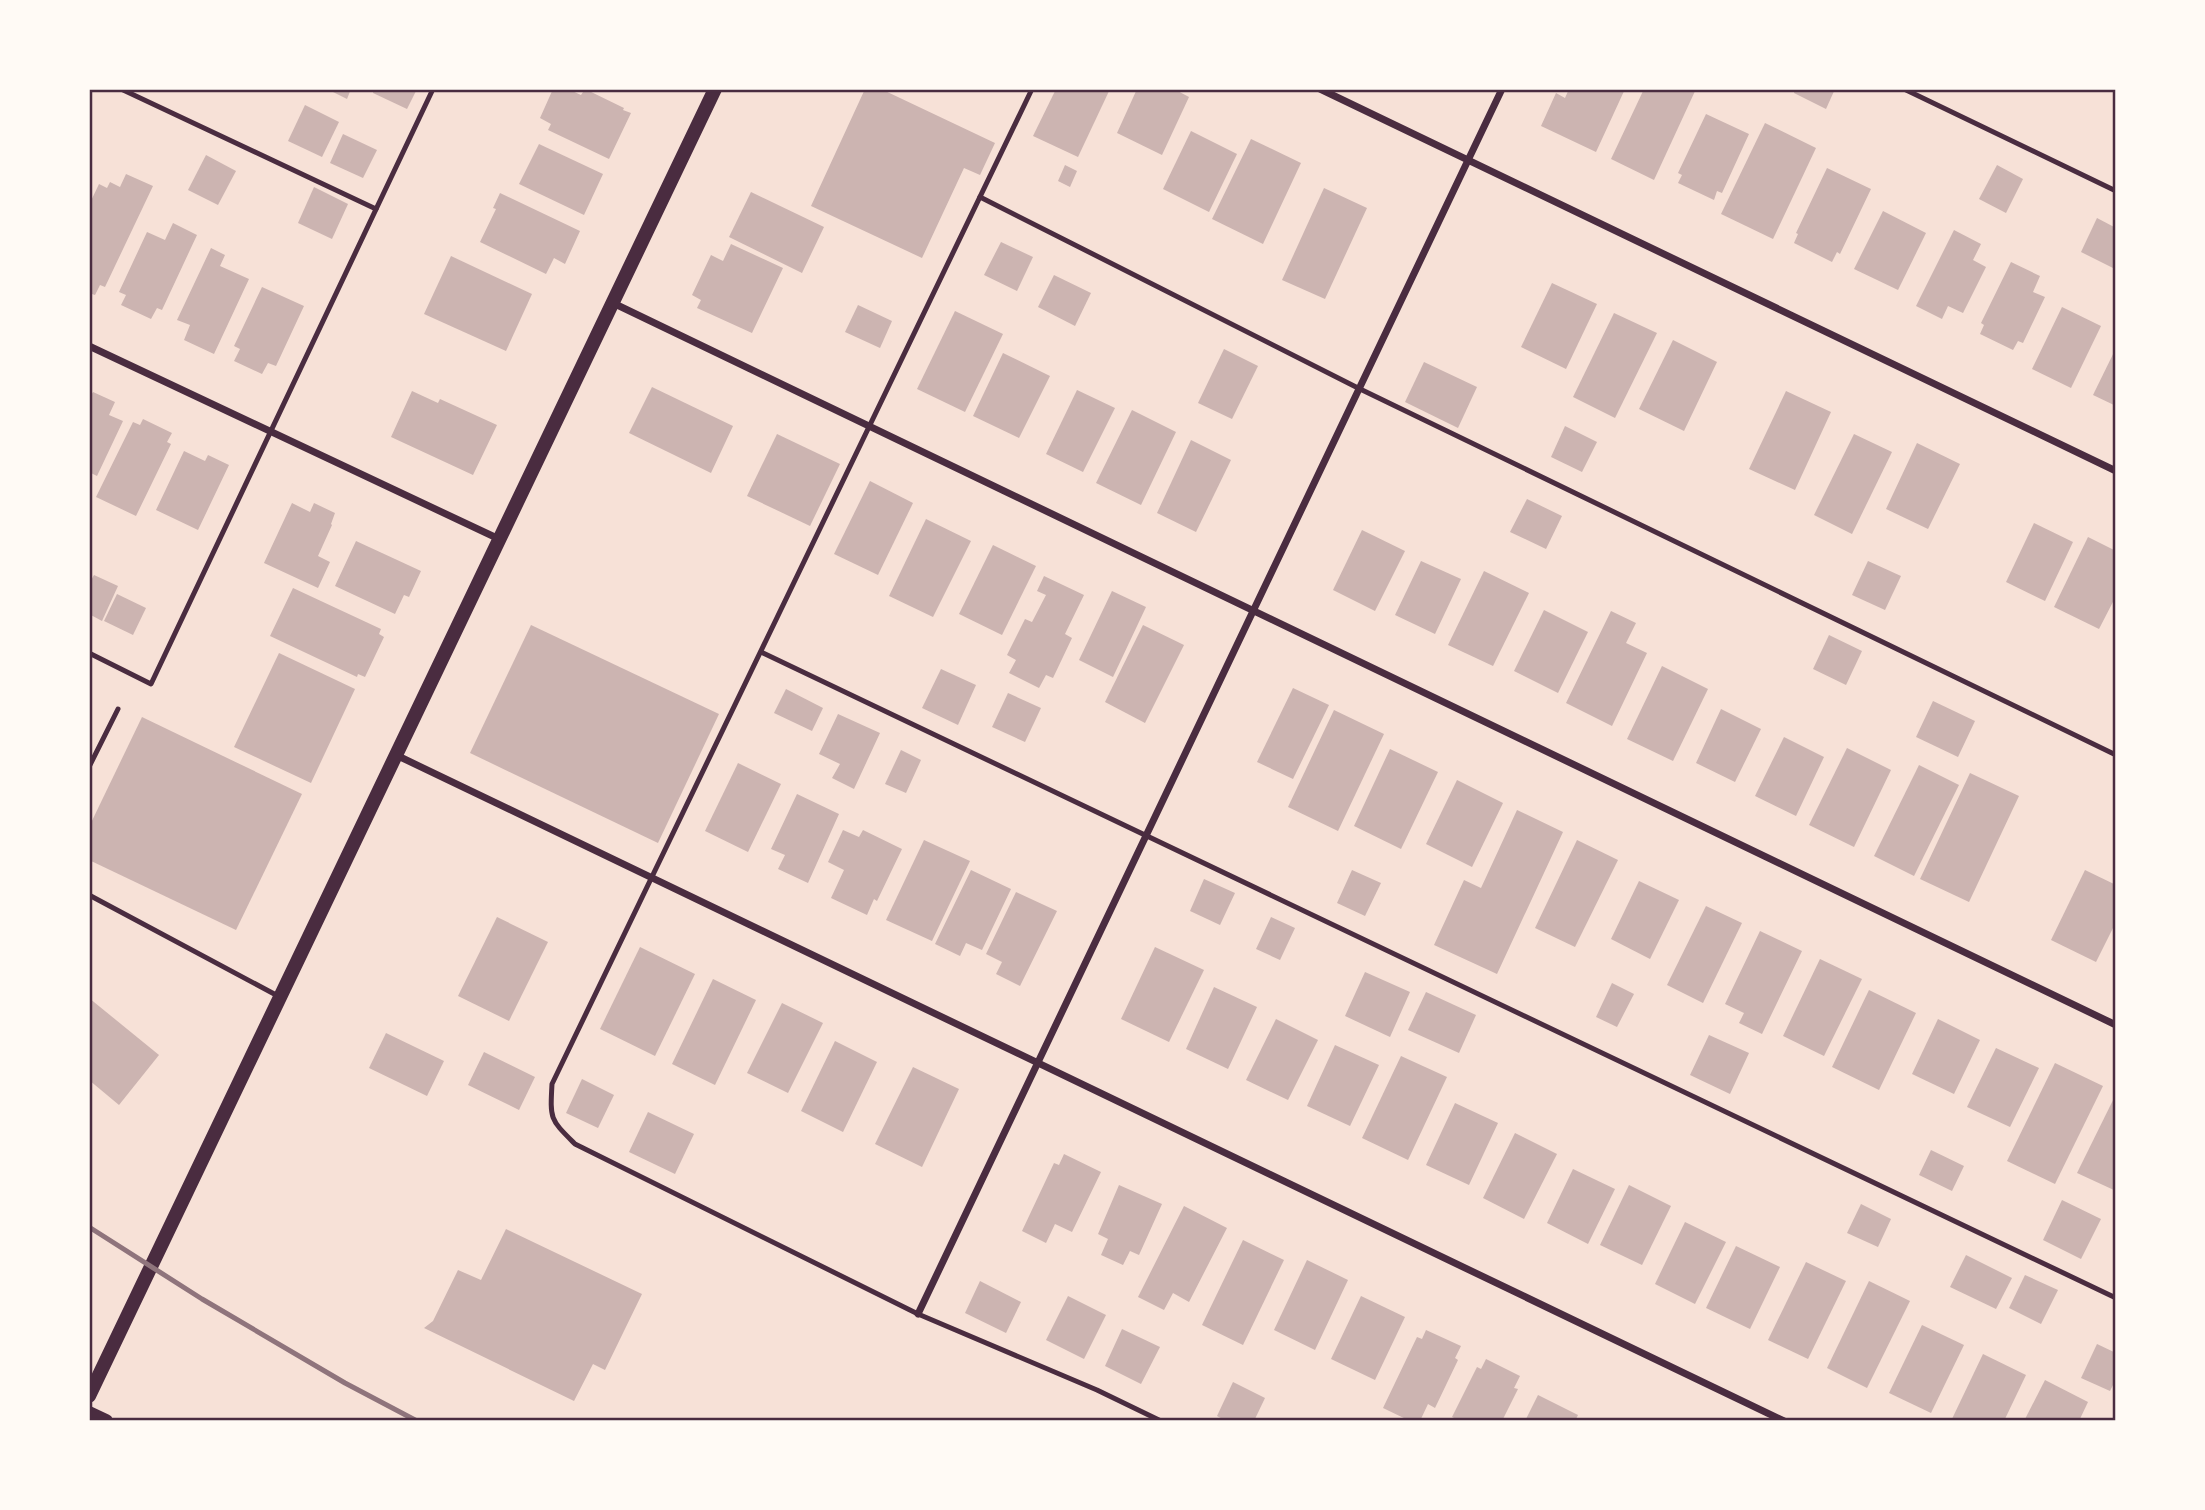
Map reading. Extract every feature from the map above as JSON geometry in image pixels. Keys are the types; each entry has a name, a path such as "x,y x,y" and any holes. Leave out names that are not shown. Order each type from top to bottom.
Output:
{"main road":[{"path":"89,1396 715,89"},
{"path":"89,1413 106,1421"}],"street":[{"path":"1320,89 2116,471"},
{"path":"918,1314 1502,89"},
{"path":"613,303 2116,1025"},
{"path":"89,346 499,539"},
{"path":"396,755 1784,1421"}],"lane":[{"path":"121,89 376,209"},
{"path":"89,653 151,684 433,89"},
{"path":"1032,89 552,1084 551,1106 553,1122 575,1144 918,1314 1097,1390 1161,1421"},
{"path":"1904,89 2116,191"},
{"path":"980,197 1358,387 2116,755"},
{"path":"761,652 2116,1298"},
{"path":"89,767 118,709"},
{"path":"89,895 280,997"}],"building":[{"path":"327,89 351,89 347,99"},
{"path":"374,89 417,89 407,109 373,93"},
{"path":"553,89 568,89 581,95 585,89 631,113 609,159 548,130 551,124 540,118"},
{"path":"865,89 881,89 995,143 980,175 964,168 922,258 811,206"},
{"path":"1056,89 1110,89 1078,157 1033,136"},
{"path":"1137,89 1174,89 1189,97 1162,155 1117,133"},
{"path":"1569,89 1625,89 1596,152 1541,126 1556,93 1565,98"},
{"path":"1644,89 1696,89 1654,180 1611,159"},
{"path":"1795,89 1835,89 1826,109 1794,93"},
{"path":"305,105 339,122 322,157 288,141"},
{"path":"1706,114 1749,134 1722,193 1717,191 1714,200 1678,183 1682,175 1678,173"},
{"path":"1765,123 1816,148 1773,239 1721,214"},
{"path":"1191,131 1237,154 1209,212 1163,189"},
{"path":"343,134 377,150 363,178 330,163"},
{"path":"1251,139 1301,163 1263,244 1212,219"},
{"path":"539,144 603,174 584,215 519,184"},
{"path":"206,155 236,171 218,205 188,190"},
{"path":"1065,165 1077,171 1070,187 1058,181"},
{"path":"1997,165 2023,179 2006,213 1979,199"},
{"path":"1827,168 1871,189 1840,254 1837,252 1832,262 1794,243 1798,234 1796,233"},
{"path":"126,174 153,186 105,287 100,285 95,295 89,293 89,205 99,184 107,188 110,182 120,187"},
{"path":"314,187 348,204 332,239 298,223"},
{"path":"1324,188 1367,208 1325,299 1282,280"},
{"path":"751,192 824,227 802,273 729,237"},
{"path":"500,193 580,231 565,264 554,258 546,274 480,242 496,209 493,208"},
{"path":"1883,211 1926,233 1898,290 1854,269"},
{"path":"2097,218 2116,228 2116,263 2113,268 2081,252"},
{"path":"173,223 197,235 162,310 157,308 151,319 121,305 126,295 119,292 147,232 165,240"},
{"path":"1954,230 1981,244 1973,260 1986,267 1963,313 1948,306 1942,319 1916,306"},
{"path":"1001,242 1033,257 1017,291 984,275"},
{"path":"731,244 783,268 752,333 697,308 701,300 692,295 711,255 723,261"},
{"path":"211,248 225,255 220,266 249,279 214,354 184,340 190,325 177,320"},
{"path":"451,256 532,294 506,351 424,314"},
{"path":"2011,262 2040,276 2033,292 2045,297 2023,343 2018,341 2013,350 1980,334 1984,325 1981,323"},
{"path":"1054,275 1091,293 1075,326 1038,307"},
{"path":"1552,283 1597,304 1566,369 1521,347"},
{"path":"262,287 304,306 276,366 268,363 262,374 234,361 240,349 234,346"},
{"path":"858,305 892,321 880,348 845,332"},
{"path":"2062,307 2101,326 2071,388 2032,369"},
{"path":"955,311 1003,334 965,412 917,389"},
{"path":"1614,313 1657,333 1615,418 1573,397"},
{"path":"1673,340 1717,362 1684,431 1639,409"},
{"path":"2116,348 2116,406 2093,395"},
{"path":"1224,349 1258,366 1232,419 1198,403"},
{"path":"1003,353 1050,376 1019,438 973,416"},
{"path":"1424,362 1477,387 1458,428 1405,402"},
{"path":"652,387 733,426 711,473 629,433"},
{"path":"1077,390 1115,408 1083,472 1046,454"},
{"path":"412,391 438,403 440,399 497,425 473,475 391,437"},
{"path":"1786,391 1831,412 1795,490 1749,469"},
{"path":"93,392 115,402 109,415 123,421 97,476 89,472 89,399"},
{"path":"1132,410 1176,432 1141,505 1096,483"},
{"path":"143,419 172,433 167,442 171,444 136,516 96,497 133,422 140,425"},
{"path":"1565,426 1597,442 1582,472 1551,457"},
{"path":"777,434 840,464 810,526 747,496"},
{"path":"1854,434 1892,452 1852,534 1814,515"},
{"path":"1191,440 1231,460 1196,532 1157,513"},
{"path":"1917,443 1960,464 1928,529 1886,509"},
{"path":"184,451 205,461 208,455 229,465 198,530 156,510"},
{"path":"870,481 913,503 878,575 834,554"},
{"path":"1527,499 1562,516 1546,549 1510,532"},
{"path":"292,503 310,512 314,503 335,513 318,556 330,562 318,588 264,563"},
{"path":"926,519 971,541 933,617 889,596"},
{"path":"2034,523 2073,542 2045,601 2006,582"},
{"path":"1362,530 1405,551 1375,611 1333,590"},
{"path":"2088,537 2116,551 2116,596 2099,629 2054,607"},
{"path":"356,541 421,571 409,597 404,595 395,614 335,586"},
{"path":"993,545 1036,566 1002,635 959,614"},
{"path":"1421,561 1461,579 1435,634 1395,615"},
{"path":"1868,561 1901,576 1885,610 1852,595"},
{"path":"1484,571 1529,593 1493,666 1448,645"},
{"path":"94,575 118,586 102,621 89,614 89,584"},
{"path":"1044,576 1084,595 1065,634 1072,638 1053,678 1046,675 1039,688 1009,673 1016,660 1007,655 1025,619 1032,622 1046,595 1037,591"},
{"path":"293,588 381,629 379,634 384,637 365,677 358,674 357,677 270,636"},
{"path":"1112,591 1146,607 1113,677 1079,660"},
{"path":"117,594 146,608 133,635 104,621"},
{"path":"1544,610 1588,632 1558,693 1514,671"},
{"path":"1611,611 1636,623 1626,643 1647,653 1612,726 1566,703"},
{"path":"531,625 719,714 658,843 470,753"},
{"path":"1143,625 1184,645 1145,723 1105,702"},
{"path":"1829,635 1862,651 1846,685 1813,669"},
{"path":"279,653 355,689 311,783 234,747"},
{"path":"1662,666 1708,689 1673,761 1627,739"},
{"path":"941,669 976,685 958,725 922,708"},
{"path":"1293,688 1329,705 1293,779 1257,762"},
{"path":"786,689 823,708 812,731 774,713"},
{"path":"1008,693 1041,708 1025,742 992,727"},
{"path":"1933,701 1975,721 1958,757 1916,737"},
{"path":"1721,709 1761,729 1735,782 1696,763"},
{"path":"1334,710 1384,734 1338,831 1288,807"},
{"path":"838,714 880,733 854,789 832,778 840,764 819,754"},
{"path":"142,717 302,794 236,930 89,860 89,827"},
{"path":"1784,737 1824,757 1796,816 1755,796"},
{"path":"1847,748 1891,770 1854,847 1809,825"},
{"path":"1390,749 1438,772 1401,849 1354,826"},
{"path":"901,750 921,760 906,793 885,784"},
{"path":"738,763 781,784 748,852 705,831"},
{"path":"1919,765 1959,785 1914,876 1874,856"},
{"path":"1970,773 2019,796 1969,902 1920,879"},
{"path":"1457,780 1503,803 1472,867 1426,844"},
{"path":"797,794 839,814 808,883 778,869 785,855 771,849"},
{"path":"1517,810 1563,832 1497,974 1434,945 1464,880 1481,888"},
{"path":"843,830 859,837 863,830 902,849 877,901 874,899 867,915 831,898 844,870 828,862"},
{"path":"924,840 970,861 932,941 886,920"},
{"path":"1577,840 1618,860 1575,947 1535,928"},
{"path":"971,870 1011,889 982,950 966,943 960,956 935,944"},
{"path":"1352,870 1381,883 1365,916 1337,903"},
{"path":"2085,870 2116,885 2116,922 2096,962 2051,940"},
{"path":"1204,879 1235,893 1220,925 1190,911"},
{"path":"1639,881 1679,900 1650,959 1611,939"},
{"path":"1016,892 1057,911 1020,986 996,974 1002,962 986,954"},
{"path":"1706,906 1742,923 1703,1003 1667,985"},
{"path":"497,917 548,942 509,1021 458,996"},
{"path":"1271,917 1295,928 1280,960 1256,949"},
{"path":"1760,931 1802,951 1762,1034 1739,1023 1744,1013 1725,1004"},
{"path":"640,947 695,974 655,1056 600,1029"},
{"path":"1155,947 1204,970 1169,1042 1121,1019"},
{"path":"1820,959 1862,979 1824,1056 1783,1036"},
{"path":"1365,972 1410,992 1390,1037 1345,1016"},
{"path":"713,979 756,1000 715,1085 672,1064"},
{"path":"1612,983 1634,994 1617,1027 1596,1017"},
{"path":"1214,987 1257,1007 1228,1069 1186,1049"},
{"path":"1869,990 1916,1013 1879,1090 1832,1067"},
{"path":"1426,992 1476,1015 1459,1053 1408,1030"},
{"path":"89,998 159,1055 119,1105 89,1080"},
{"path":"782,1003 823,1023 788,1093 747,1073"},
{"path":"1276,1019 1318,1040 1288,1100 1246,1080"},
{"path":"1938,1019 1980,1040 1954,1094 1912,1074"},
{"path":"386,1033 444,1061 427,1096 369,1068"},
{"path":"1709,1035 1749,1053 1730,1094 1690,1075"},
{"path":"835,1041 877,1062 843,1132 801,1111"},
{"path":"1335,1045 1379,1065 1350,1126 1307,1106"},
{"path":"1996,1048 2039,1068 2010,1127 1967,1107"},
{"path":"484,1052 535,1077 519,1110 468,1085"},
{"path":"1401,1056 1447,1077 1408,1160 1362,1138"},
{"path":"2055,1063 2103,1086 2055,1184 2007,1161"},
{"path":"913,1067 959,1089 922,1167 875,1144"},
{"path":"582,1079 614,1095 598,1128 566,1113"},
{"path":"2116,1094 2116,1191 2077,1173"},
{"path":"1455,1103 1498,1123 1469,1185 1426,1165"},
{"path":"648,1112 694,1134 675,1174 629,1152"},
{"path":"1515,1133 1557,1154 1524,1219 1483,1198"},
{"path":"1931,1150 1964,1166 1952,1191 1919,1175"},
{"path":"1064,1154 1101,1172 1072,1232 1055,1224 1046,1243 1022,1231 1054,1163 1059,1165"},
{"path":"1573,1169 1615,1189 1588,1244 1547,1223"},
{"path":"1119,1185 1162,1204 1139,1255 1130,1251 1123,1265 1101,1255 1108,1239 1098,1234"},
{"path":"1629,1185 1671,1206 1642,1265 1600,1245"},
{"path":"2062,1200 2101,1219 2081,1259 2043,1240"},
{"path":"1861,1204 1891,1219 1878,1247 1847,1233"},
{"path":"1184,1206 1227,1228 1189,1302 1173,1293 1164,1310 1138,1297"},
{"path":"1685,1222 1726,1242 1695,1304 1655,1284"},
{"path":"506,1229 642,1294 605,1370 593,1364 574,1401 424,1328 433,1321 458,1270 481,1280"},
{"path":"1243,1240 1284,1260 1243,1345 1202,1325"},
{"path":"1736,1246 1780,1267 1750,1329 1706,1308"},
{"path":"1966,1255 2012,1278 1996,1309 1950,1287"},
{"path":"1307,1260 1348,1280 1315,1350 1274,1330"},
{"path":"1806,1262 1846,1281 1808,1359 1768,1340"},
{"path":"2025,1275 2058,1290 2041,1324 2009,1308"},
{"path":"980,1281 1021,1302 1006,1333 965,1313"},
{"path":"1869,1281 1910,1301 1867,1388 1827,1368"},
{"path":"1068,1296 1106,1315 1084,1359 1046,1340"},
{"path":"1361,1296 1405,1317 1375,1380 1331,1359"},
{"path":"1922,1325 1964,1345 1931,1413 1889,1393"},
{"path":"1122,1329 1160,1347 1141,1384 1105,1366"},
{"path":"1426,1330 1461,1346 1455,1358 1458,1360 1435,1408 1428,1404 1420,1421 1410,1421 1383,1408 1417,1337 1422,1339"},
{"path":"2097,1344 2116,1353 2116,1379 2110,1391 2081,1378"},
{"path":"1983,1354 2026,1375 2004,1421 1951,1421"},
{"path":"1486,1359 1520,1376 1514,1388 1518,1389 1502,1421 1460,1421 1452,1417 1477,1367 1481,1369"},
{"path":"2045,1380 2088,1402 2079,1421 2024,1421"},
{"path":"1233,1382 1265,1398 1254,1421 1226,1421 1217,1416"},
{"path":"1538,1395 1578,1415 1575,1421 1525,1421"}],"railway":[{"path":"89,1227 202,1299 345,1383 417,1421"}]}
